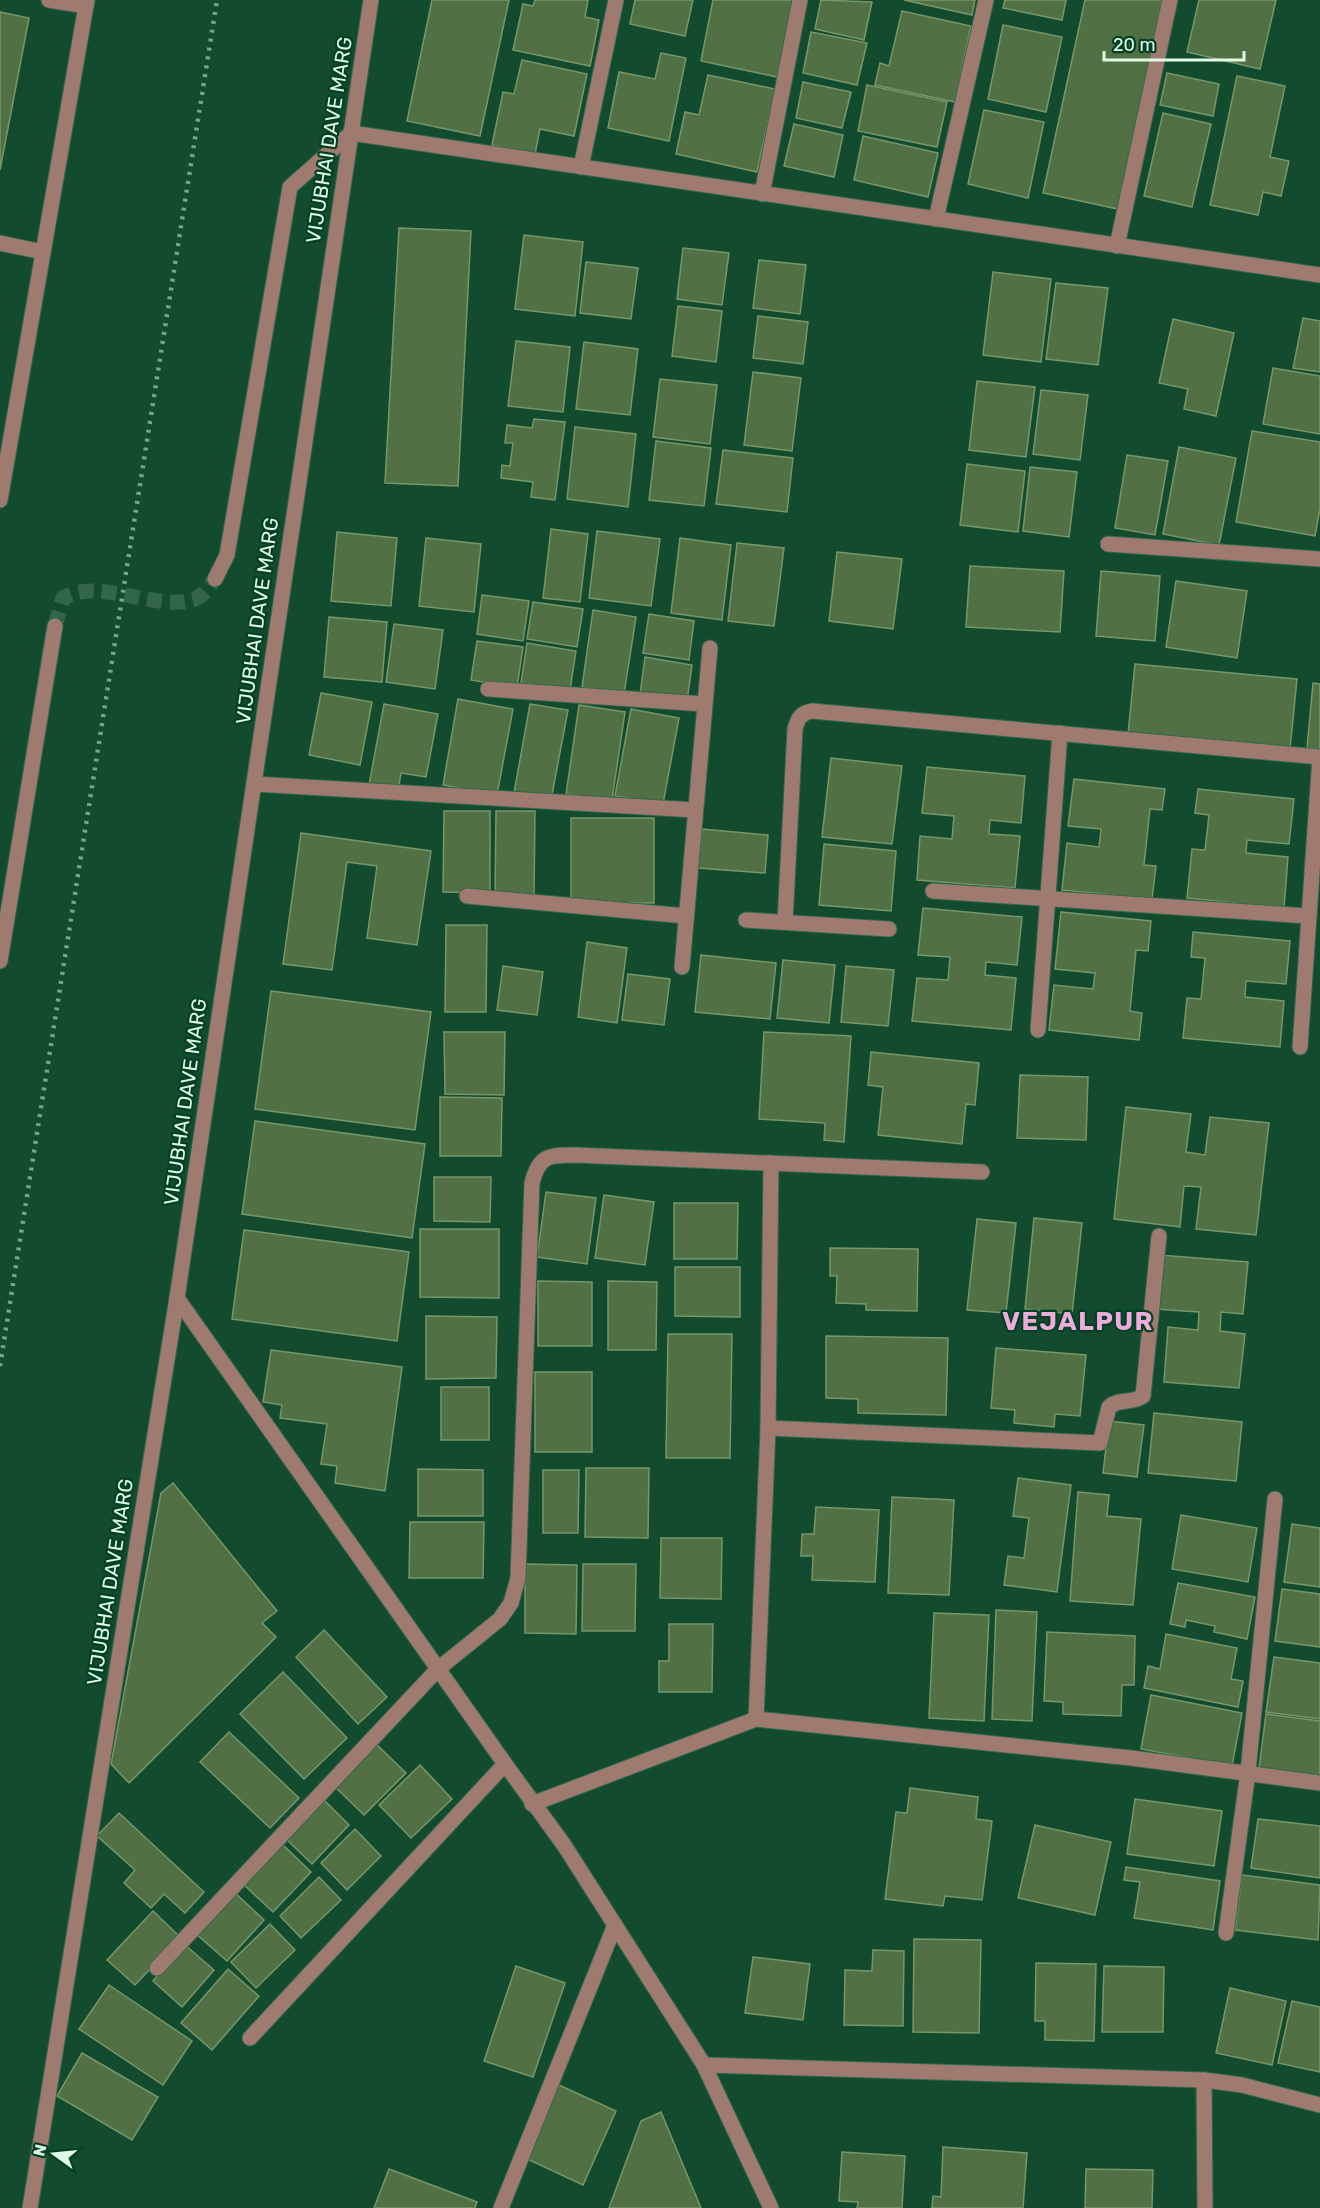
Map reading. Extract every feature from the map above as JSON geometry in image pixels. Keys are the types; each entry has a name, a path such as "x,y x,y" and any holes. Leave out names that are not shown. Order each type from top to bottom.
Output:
{"street":[{"path":"0,500 86,3 49,0"},
{"name":"VIJUBHAI DAVE MARG","path":"30,2208 177,1298 371,0"},
{"path":"581,167 616,0"},
{"path":"762,194 800,0"},
{"path":"936,219 986,0"},
{"path":"1117,246 1170,0"},
{"path":"215,579 227,555 290,187 351,133 1320,275"},
{"path":"0,243 43,252"},
{"path":"1108,544 1320,559"},
{"path":"0,962 55,626"},
{"path":"681,967 710,648"},
{"path":"488,689 704,704"},
{"path":"785,922 795,729 798,718 804,712 1320,757 1300,1047"},
{"path":"1038,1030 1060,733"},
{"path":"254,784 695,810"},
{"path":"933,891 1308,916"},
{"path":"467,896 686,916"},
{"path":"746,920 889,929"},
{"path":"157,1968 438,1669 500,1619 511,1604 518,1578 532,1182 542,1160 554,1155 982,1172"},
{"path":"756,1719 768,1428 771,1163"},
{"path":"768,1428 1100,1443 1109,1407 1118,1402 1134,1402 1143,1396 1159,1236"},
{"path":"177,1298 532,1804 564,1845 704,2065 771,2208"},
{"path":"1226,1933 1248,1772 1275,1499"},
{"path":"532,1804 756,1719 1248,1772 1320,1782"},
{"path":"250,2038 505,1764"},
{"path":"501,2208 615,1925"},
{"path":"704,2065 1204,2080 1242,2085 1320,2105"},
{"path":"1204,2080 1205,2208"}],"building":[{"path":"432,0 509,0 480,136 407,121"},
{"path":"535,0 588,0 585,17 599,20 590,66 513,50 523,4 533,6"},
{"path":"635,0 693,0 685,36 630,24"},
{"path":"713,0 794,0 777,77 701,61"},
{"path":"821,0 872,2 864,40 815,29"},
{"path":"904,0 975,0 972,15"},
{"path":"1005,0 1066,0 1062,20 1003,8"},
{"path":"1085,0 1162,0 1118,209 1043,193"},
{"path":"1199,0 1276,0 1260,69 1187,52"},
{"path":"902,11 971,26 955,102 875,85 880,63 889,66"},
{"path":"0,12 29,18 0,170"},
{"path":"1003,25 1062,37 1046,112 988,99"},
{"path":"811,32 867,43 857,85 803,73"},
{"path":"661,53 686,58 669,141 608,128 619,72 655,79"},
{"path":"522,60 587,74 574,136 540,129 535,154 492,145 503,92 514,94"},
{"path":"1167,73 1219,84 1213,116 1160,105"},
{"path":"708,75 775,89 757,172 676,154 685,112 699,115"},
{"path":"1237,76 1285,86 1270,157 1289,161 1281,196 1263,192 1258,215 1210,205"},
{"path":"803,82 851,92 842,128 796,118"},
{"path":"867,85 947,102 937,147 858,131"},
{"path":"984,110 1044,122 1028,198 968,184"},
{"path":"1163,113 1211,124 1192,207 1144,196"},
{"path":"794,124 843,135 834,177 784,166"},
{"path":"863,136 938,153 928,197 854,180"},
{"path":"399,228 471,231 458,486 385,483"},
{"path":"524,235 583,242 575,316 515,309"},
{"path":"683,248 729,253 722,305 677,299"},
{"path":"759,260 806,265 800,314 753,308"},
{"path":"586,262 638,268 631,319 580,313"},
{"path":"993,272 1051,279 1041,362 983,355"},
{"path":"1056,283 1108,288 1098,365 1046,359"},
{"path":"678,306 722,311 716,362 672,356"},
{"path":"758,316 808,322 803,364 753,358"},
{"path":"1303,318 1320,321 1320,372 1293,368"},
{"path":"1173,319 1234,333 1216,416 1184,409 1188,389 1159,383"},
{"path":"516,341 570,347 563,412 508,406"},
{"path":"584,342 638,349 630,415 576,409"},
{"path":"1273,368 1320,376 1320,434 1263,424"},
{"path":"753,372 801,378 792,451 744,445"},
{"path":"660,379 717,385 710,444 653,437"},
{"path":"977,381 1035,387 1026,457 969,450"},
{"path":"1041,390 1088,395 1080,460 1033,454"},
{"path":"534,419 565,422 555,500 531,497 533,482 501,478 502,465 510,466 513,443 505,443 507,425 532,428"},
{"path":"575,427 636,434 628,507 567,499"},
{"path":"1252,431 1320,442 1320,509 1315,536 1236,522"},
{"path":"656,441 711,448 704,506 649,500"},
{"path":"1179,447 1236,458 1219,545 1163,534"},
{"path":"723,450 793,458 787,512 716,504"},
{"path":"1127,455 1168,461 1155,535 1115,528"},
{"path":"967,464 1025,471 1018,532 960,525"},
{"path":"1030,467 1077,472 1069,537 1023,531"},
{"path":"551,529 588,534 580,602 543,598"},
{"path":"597,531 660,539 651,606 589,598"},
{"path":"337,532 397,538 391,606 331,601"},
{"path":"426,538 481,544 474,612 419,606"},
{"path":"680,538 731,545 722,620 671,613"},
{"path":"737,543 784,548 774,626 728,621"},
{"path":"837,552 902,559 893,629 829,621"},
{"path":"970,566 1064,571 1060,632 966,627"},
{"path":"1101,571 1160,576 1155,641 1096,636"},
{"path":"1176,581 1247,591 1237,658 1166,647"},
{"path":"482,595 529,601 523,641 477,634"},
{"path":"533,602 583,609 577,647 527,639"},
{"path":"593,610 636,617 624,694 582,687"},
{"path":"649,614 694,621 689,660 643,653"},
{"path":"329,617 387,622 382,682 324,677"},
{"path":"394,624 443,630 435,689 386,682"},
{"path":"477,641 523,647 517,688 471,680"},
{"path":"527,643 576,651 570,690 521,683"},
{"path":"645,657 692,665 687,701 640,694"},
{"path":"1135,664 1297,679 1290,749 1128,734"},
{"path":"1313,683 1320,684 1320,749 1307,748"},
{"path":"321,693 372,702 360,765 309,755"},
{"path":"458,699 513,709 497,795 443,785"},
{"path":"384,704 438,714 426,777 401,773 398,791 369,785"},
{"path":"530,704 568,710 551,800 514,793"},
{"path":"579,705 625,712 612,800 566,794"},
{"path":"631,709 679,718 663,804 615,796"},
{"path":"831,758 902,766 892,844 822,837"},
{"path":"927,767 1025,776 1021,823 990,820 989,834 1020,836 1015,888 917,880 920,836 952,839 954,816 922,813"},
{"path":"1074,779 1165,789 1162,810 1150,809 1144,865 1156,866 1152,899 1062,890 1067,843 1099,847 1101,829 1068,826"},
{"path":"1198,789 1294,799 1289,844 1247,840 1246,853 1288,857 1284,908 1187,898 1192,849 1205,850 1209,815 1195,813"},
{"path":"444,811 490,811 490,893 443,892"},
{"path":"496,811 535,811 534,896 495,896"},
{"path":"571,818 654,818 654,903 571,903"},
{"path":"702,829 768,835 765,873 698,868"},
{"path":"301,833 431,851 417,945 367,938 377,866 347,862 332,970 283,964"},
{"path":"824,844 896,851 891,911 819,905"},
{"path":"923,908 1022,917 1017,965 986,962 985,975 1016,978 1011,1030 912,1021 917,978 948,980 950,957 918,955"},
{"path":"1061,912 1151,921 1148,951 1136,950 1130,1011 1142,1013 1139,1040 1049,1030 1054,985 1093,989 1095,973 1055,969"},
{"path":"446,925 487,925 486,1012 445,1012"},
{"path":"1193,932 1290,941 1286,984 1246,981 1245,997 1284,1001 1280,1047 1183,1038 1187,998 1201,999 1205,958 1191,957"},
{"path":"587,942 627,948 617,1023 578,1017"},
{"path":"701,955 776,963 770,1019 695,1012"},
{"path":"783,960 835,965 829,1023 777,1018"},
{"path":"503,966 543,972 537,1015 497,1010"},
{"path":"846,966 894,970 888,1026 841,1022"},
{"path":"628,974 670,979 664,1025 622,1020"},
{"path":"271,991 431,1012 415,1130 255,1109"},
{"path":"444,1032 505,1032 504,1095 445,1094"},
{"path":"764,1032 851,1036 844,1142 824,1140 825,1123 759,1119"},
{"path":"871,1052 979,1063 975,1105 966,1104 962,1144 878,1135 883,1087 868,1085"},
{"path":"1020,1075 1088,1077 1086,1140 1017,1138"},
{"path":"440,1097 502,1098 501,1156 440,1156"},
{"path":"1126,1107 1191,1114 1186,1152 1205,1155 1210,1117 1269,1123 1256,1235 1196,1229 1201,1187 1184,1186 1180,1227 1114,1219"},
{"path":"255,1121 425,1144 412,1238 242,1214"},
{"path":"434,1177 491,1177 490,1222 434,1221"},
{"path":"546,1192 596,1198 587,1264 537,1257"},
{"path":"604,1195 654,1202 645,1265 595,1258"},
{"path":"674,1203 738,1203 737,1259 674,1259"},
{"path":"1034,1218 1082,1223 1072,1314 1025,1309"},
{"path":"977,1219 1016,1223 1006,1313 967,1310"},
{"path":"420,1229 499,1229 499,1298 420,1297"},
{"path":"244,1230 409,1252 397,1341 232,1319"},
{"path":"830,1248 918,1249 917,1311 866,1310 866,1304 836,1303 837,1276 830,1276"},
{"path":"1159,1255 1248,1262 1243,1314 1221,1312 1220,1331 1245,1334 1239,1388 1164,1382 1168,1327 1198,1330 1199,1312 1155,1309"},
{"path":"675,1267 740,1267 740,1317 675,1316"},
{"path":"538,1281 592,1282 592,1346 538,1346"},
{"path":"608,1281 657,1282 656,1350 608,1350"},
{"path":"426,1316 497,1317 496,1378 426,1379"},
{"path":"668,1334 732,1334 730,1458 666,1458"},
{"path":"826,1336 948,1338 946,1415 858,1413 858,1399 826,1398"},
{"path":"996,1348 1086,1355 1080,1416 1055,1414 1054,1427 1014,1423 1015,1410 991,1408"},
{"path":"271,1350 402,1367 385,1491 335,1483 337,1466 321,1464 327,1424 280,1418 282,1405 263,1402"},
{"path":"535,1372 592,1372 592,1452 535,1452"},
{"path":"441,1387 489,1387 489,1440 441,1440"},
{"path":"1154,1413 1242,1422 1236,1481 1148,1473"},
{"path":"1109,1421 1144,1425 1137,1477 1103,1473"},
{"path":"586,1468 649,1468 648,1538 585,1537"},
{"path":"418,1469 483,1470 483,1516 418,1516"},
{"path":"543,1470 579,1470 578,1533 543,1533"},
{"path":"1018,1478 1071,1485 1057,1592 1004,1585 1008,1556 1024,1558 1029,1518 1013,1516"},
{"path":"173,1483 277,1611 262,1623 276,1637 129,1783 111,1764 161,1493"},
{"path":"1078,1492 1109,1495 1107,1516 1141,1519 1133,1605 1070,1601"},
{"path":"892,1497 954,1500 949,1595 888,1593"},
{"path":"816,1507 879,1510 875,1582 812,1580 813,1556 801,1556 802,1534 814,1534"},
{"path":"1181,1515 1257,1528 1248,1582 1172,1569"},
{"path":"410,1522 484,1522 483,1578 409,1578"},
{"path":"1292,1524 1320,1528 1320,1587 1284,1582"},
{"path":"661,1538 722,1538 721,1599 660,1598"},
{"path":"525,1564 577,1565 576,1634 525,1633"},
{"path":"583,1564 636,1564 635,1631 582,1631"},
{"path":"1178,1583 1255,1597 1247,1639 1214,1632 1215,1626 1186,1620 1185,1627 1170,1624"},
{"path":"1282,1589 1320,1594 1320,1647 1275,1641"},
{"path":"996,1610 1037,1612 1032,1721 992,1719"},
{"path":"934,1613 989,1615 984,1721 929,1718"},
{"path":"669,1624 713,1624 712,1692 659,1692 659,1661 669,1661"},
{"path":"324,1630 387,1697 358,1724 296,1657"},
{"path":"1047,1632 1135,1636 1134,1685 1122,1685 1121,1716 1063,1714 1063,1702 1044,1701"},
{"path":"1166,1634 1237,1648 1231,1679 1243,1681 1238,1707 1144,1688 1148,1666 1160,1669"},
{"path":"1274,1657 1320,1663 1320,1719 1266,1712"},
{"path":"283,1672 347,1738 304,1779 240,1714"},
{"path":"1151,1695 1242,1713 1232,1766 1141,1749"},
{"path":"1266,1714 1320,1721 1320,1776 1259,1768"},
{"path":"229,1732 299,1798 270,1828 200,1762"},
{"path":"373,1741 406,1773 364,1815 332,1784"},
{"path":"420,1765 452,1799 411,1838 379,1805"},
{"path":"910,1788 978,1797 976,1819 992,1821 982,1900 945,1896 943,1906 885,1899 896,1812 907,1813"},
{"path":"321,1797 349,1825 312,1864 283,1836"},
{"path":"1135,1799 1222,1811 1214,1866 1127,1854"},
{"path":"119,1813 204,1892 185,1913 164,1894 151,1908 124,1883 135,1870 97,1836"},
{"path":"1258,1819 1320,1826 1320,1878 1251,1868"},
{"path":"1035,1825 1111,1842 1095,1915 1018,1898"},
{"path":"355,1829 381,1856 347,1890 321,1863"},
{"path":"281,1843 311,1872 273,1912 243,1884"},
{"path":"1126,1867 1220,1881 1213,1930 1134,1918 1140,1882 1124,1880"},
{"path":"1242,1875 1320,1885 1318,1940 1235,1930"},
{"path":"319,1877 341,1900 301,1938 280,1916"},
{"path":"233,1891 264,1920 227,1961 195,1933"},
{"path":"153,1911 180,1937 135,1985 107,1960"},
{"path":"270,1924 295,1950 256,1988 231,1962"},
{"path":"914,1939 981,1940 979,2033 913,2032"},
{"path":"184,1944 214,1970 182,2007 153,1981"},
{"path":"873,1950 904,1951 903,2026 844,2025 845,1970 872,1971"},
{"path":"753,1957 810,1964 803,2020 745,2013"},
{"path":"1036,1963 1096,1964 1094,2041 1045,2040 1045,2021 1035,2021"},
{"path":"516,1966 565,1983 533,2077 484,2061"},
{"path":"1104,1966 1164,1967 1163,2032 1102,2032"},
{"path":"228,1969 259,1996 212,2050 181,2023"},
{"path":"109,1985 192,2041 163,2085 79,2029"},
{"path":"1230,1988 1286,2001 1272,2065 1216,2053"},
{"path":"1292,2001 1320,2007 1320,2072 1278,2063"},
{"path":"82,2053 158,2097 132,2140 57,2096"},
{"path":"559,2085 616,2111 583,2185 525,2158"},
{"path":"661,2112 701,2208 609,2208 641,2121"},
{"path":"943,2147 1027,2153 1023,2208 932,2208 933,2196 941,2197"},
{"path":"842,2152 905,2156 902,2208 857,2208 858,2202 839,2201"},
{"path":"389,2169 477,2202 475,2208 374,2208"},
{"path":"1086,2169 1153,2170 1152,2208 1085,2208"}],"tunnel":[{"path":"55,626 63,598 77,593 110,592 177,602 199,597 215,579"}],"railway":[{"path":"0,1366 217,0"}],"district":[{"name":"VEJALPUR","path":"1078,1321"}]}
